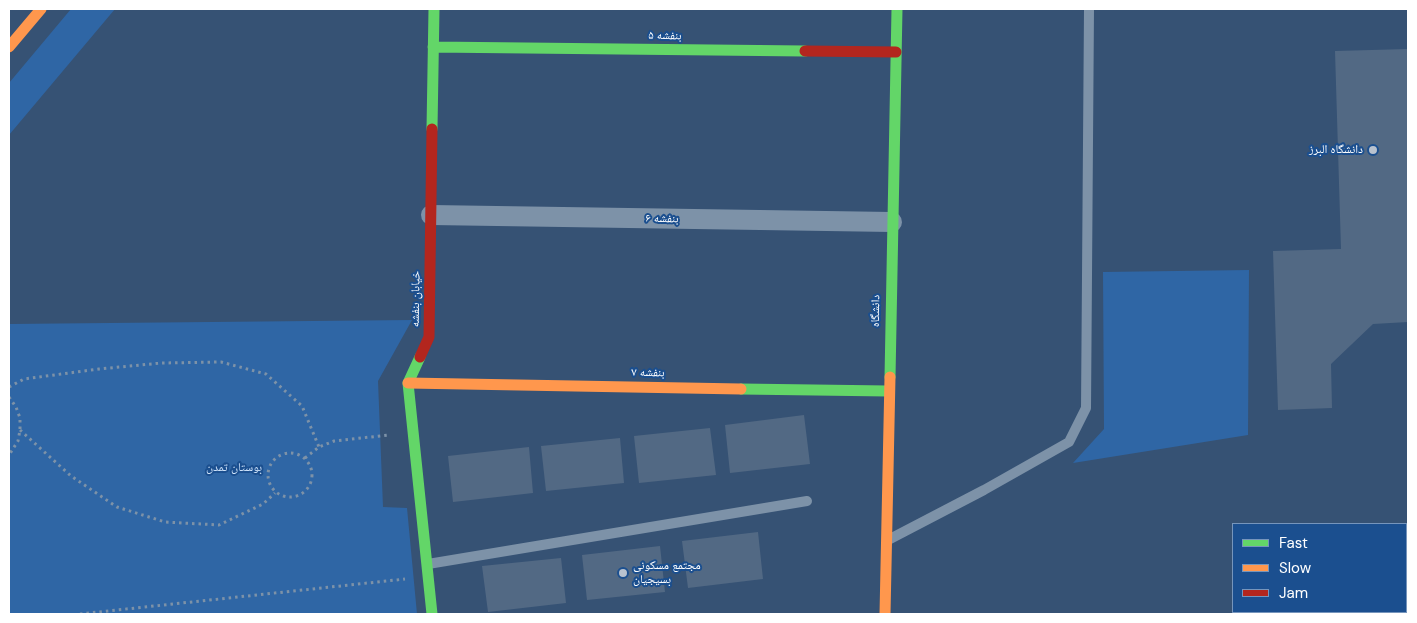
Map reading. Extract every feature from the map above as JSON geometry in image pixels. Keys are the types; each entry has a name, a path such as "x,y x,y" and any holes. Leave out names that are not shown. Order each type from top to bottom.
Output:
{"street":[{"name":"خیابان بنفشه","path":"408,383 430,337 434,9"},
{"name":"دانشگاه","path":"885,614 897,9"},
{"path":"9,47 32,12"},
{"name":"بنفشه ۵","path":"433,47 896,52"},
{"name":"بنفشه ۶","path":"431,215 892,222"},
{"path":"408,383 432,614"},
{"name":"بنفشه ۷","path":"408,383 888,391"}],"lane":[{"path":"885,541 984,490 1069,442 1086,408 1089,9"},
{"path":"427,565 806,501"}],"path":[{"path":"9,387 24,379 99,369 162,363 220,362 266,374 302,406 319,447"},
{"path":"9,397 20,418 18,441 9,455"},
{"path":"20,430 71,476 117,507 165,522 219,525 263,504 275,492"},
{"path":"305,458 319,447 334,441 413,433"},
{"path":"288,453 297,454 305,458 310,465 312,474 307,490 300,496 292,498 283,497 275,492 270,486 267,477 268,468 273,461 280,455 288,453"},
{"path":"80,614 428,577"}],"green space":[{"path":"71,9 115,9 9,135 9,83"},
{"path":"1249,270 1248,435 1073,463 1104,429 1103,272"},
{"name":"بوستان تمدن","path":"412,320 378,381 383,507 407,508 417,614 9,614 9,324"}],"building":[{"name":"دانشگاه البرز","path":"1408,49 1408,322 1373,324 1331,364 1332,408 1278,410 1273,251 1341,249 1335,51"},
{"path":"804,415 810,464 730,473 725,425"},
{"path":"710,428 716,475 639,483 634,436"},
{"path":"620,438 624,483 546,491 541,446"},
{"path":"529,447 533,493 453,502 448,456"},
{"path":"758,532 763,579 688,588 682,541"},
{"name":"مجتمع مسکونی بسیجیان","path":"660,546 665,592 587,600 582,555"},
{"path":"561,558 566,603 488,612 482,566"}],"traffic: fast":[{"path":"432,129 434,9"},
{"path":"890,377 897,9"},
{"path":"433,47 805,51"},
{"path":"420,357 408,383 432,614"},
{"path":"741,389 888,391"},
{"path":"1279,614 1287,613"}],"traffic: slow":[{"path":"9,47 41,9"},
{"path":"885,614 890,377"},
{"path":"408,383 741,389"}],"traffic: jam":[{"path":"805,51 896,52"},
{"path":"420,357 429,337 432,129"}],"place":[{"name":"دانشگاه البرز","path":"1373,150"},
{"name":"مجتمع مسکونی بسیجیان","path":"623,573"}]}
